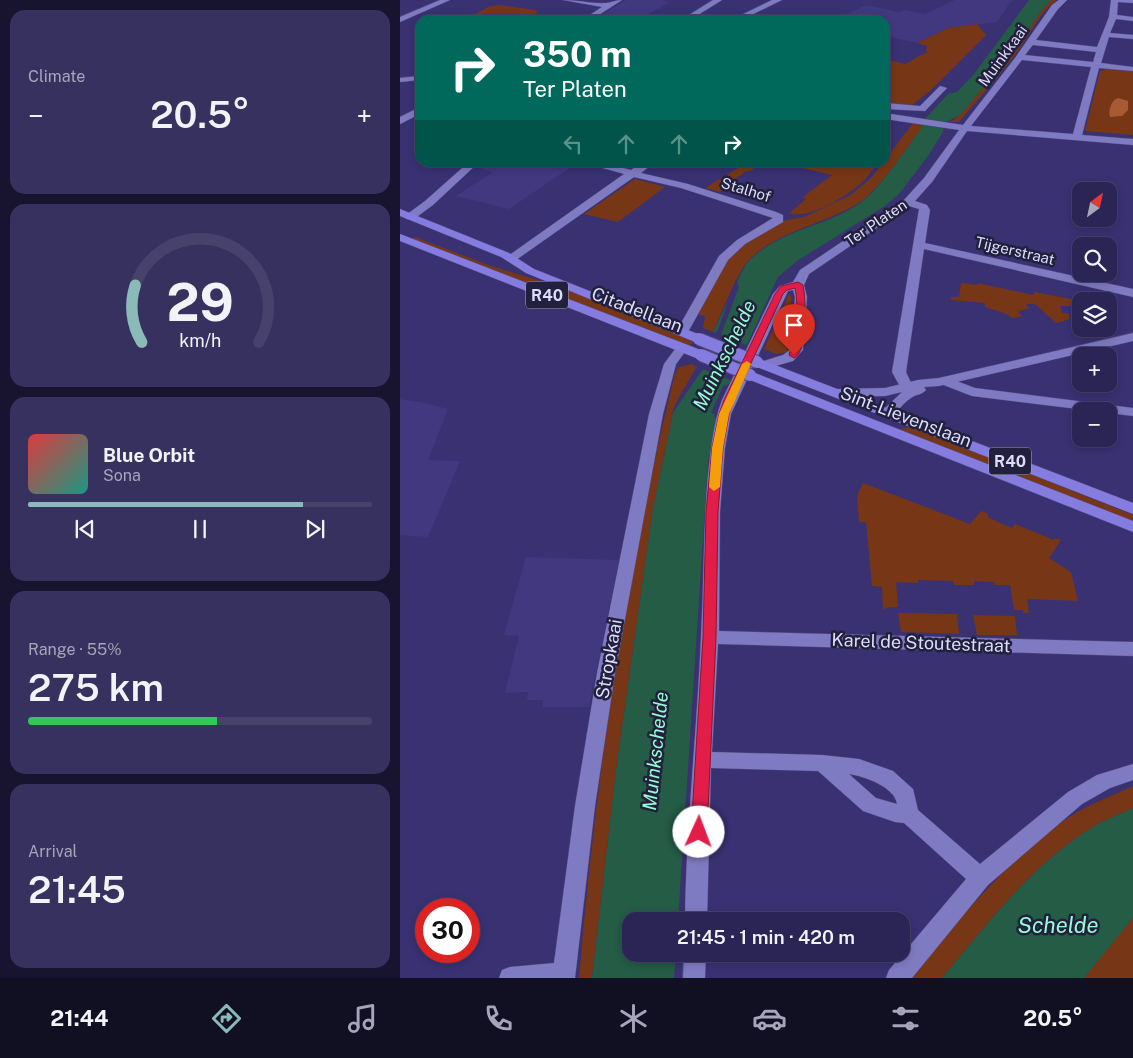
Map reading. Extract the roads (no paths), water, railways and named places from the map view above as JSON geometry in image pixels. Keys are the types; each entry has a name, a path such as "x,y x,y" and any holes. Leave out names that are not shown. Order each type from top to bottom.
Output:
{"main road":[{"name":"Citadellaan","path":"402,221 417,234 490,262 507,268 530,270"},
{"name":"Citadellaan","path":"402,221 512,258 530,270 761,363"},
{"name":"Citadellaan","path":"400,237 750,375"},
{"name":"Sint-Lievenslaan","path":"761,363 1133,509"},
{"name":"Sint-Lievenslaan","path":"750,375 1133,527"},
{"path":"834,408 849,406 858,410 888,412"}],"street":[{"path":"400,20 446,0"},
{"path":"568,0 609,6"},
{"path":"594,15 618,0"},
{"path":"693,15 718,0"},
{"path":"746,15 778,0"},
{"name":"Muinkkaai","path":"965,128 1021,57 1055,7 1063,0"},
{"path":"1116,3 1133,1"},
{"path":"1116,3 1124,9"},
{"path":"1077,137 1100,50 1114,17 1116,3"},
{"path":"1114,17 1133,18"},
{"path":"1107,35 1133,37"},
{"path":"1031,42 1100,50"},
{"path":"1021,57 1133,69"},
{"path":"400,74 415,72"},
{"path":"400,80 415,78"},
{"path":"890,106 922,109 942,88"},
{"path":"400,121 415,113"},
{"path":"890,117 965,128 1133,142"},
{"name":"Ter Platen","path":"696,912 702,760 710,637 712,512 718,448 724,414 779,294 784,288 798,285 804,272 811,266 908,202 930,178 965,128"},
{"path":"402,221 443,192 470,167"},
{"name":"Stalhof","path":"604,167 684,186 772,214 779,220 741,242 723,258 682,332"},
{"path":"512,258 644,167"},
{"path":"908,202 924,208 920,245 899,372 910,389"},
{"name":"Tijgerstraat","path":"920,245 1133,292"},
{"path":"761,363 788,358 797,350 801,297 798,285"},
{"path":"838,393 885,392 910,389 1133,337"},
{"name":"Stropkaai","path":"564,976 585,806 606,673 656,414 670,364 682,348"},
{"path":"943,381 972,392 1133,412"},
{"path":"888,412 910,389"},
{"name":"Karel de Stoutestraat","path":"710,637 1133,649"},
{"path":"702,760 822,763 859,767 886,777 906,795 909,814"},
{"path":"822,763 870,805 895,813 909,814 980,878"},
{"path":"898,978 980,878 1075,798 1104,781 1133,772"},
{"path":"694,978 695,962"},
{"path":"510,978 547,974 564,976"}],"water":[{"name":"Muinkschelde","path":"1029,0 1051,0 974,99 960,115 946,122 942,127 944,130 928,156 899,194 885,206 797,261 778,277 729,384 723,386 711,413 715,414 714,417 717,419 708,462 679,912 622,912 622,962 675,962 674,978 592,978 616,771 653,508 673,414 746,264 771,244 860,203 876,188 900,158 921,129 924,120 948,94 957,92 974,74"},
{"name":"Schelde","path":"1133,808 1133,918 1084,978 942,978 992,918 1047,861 1093,827"}]}
